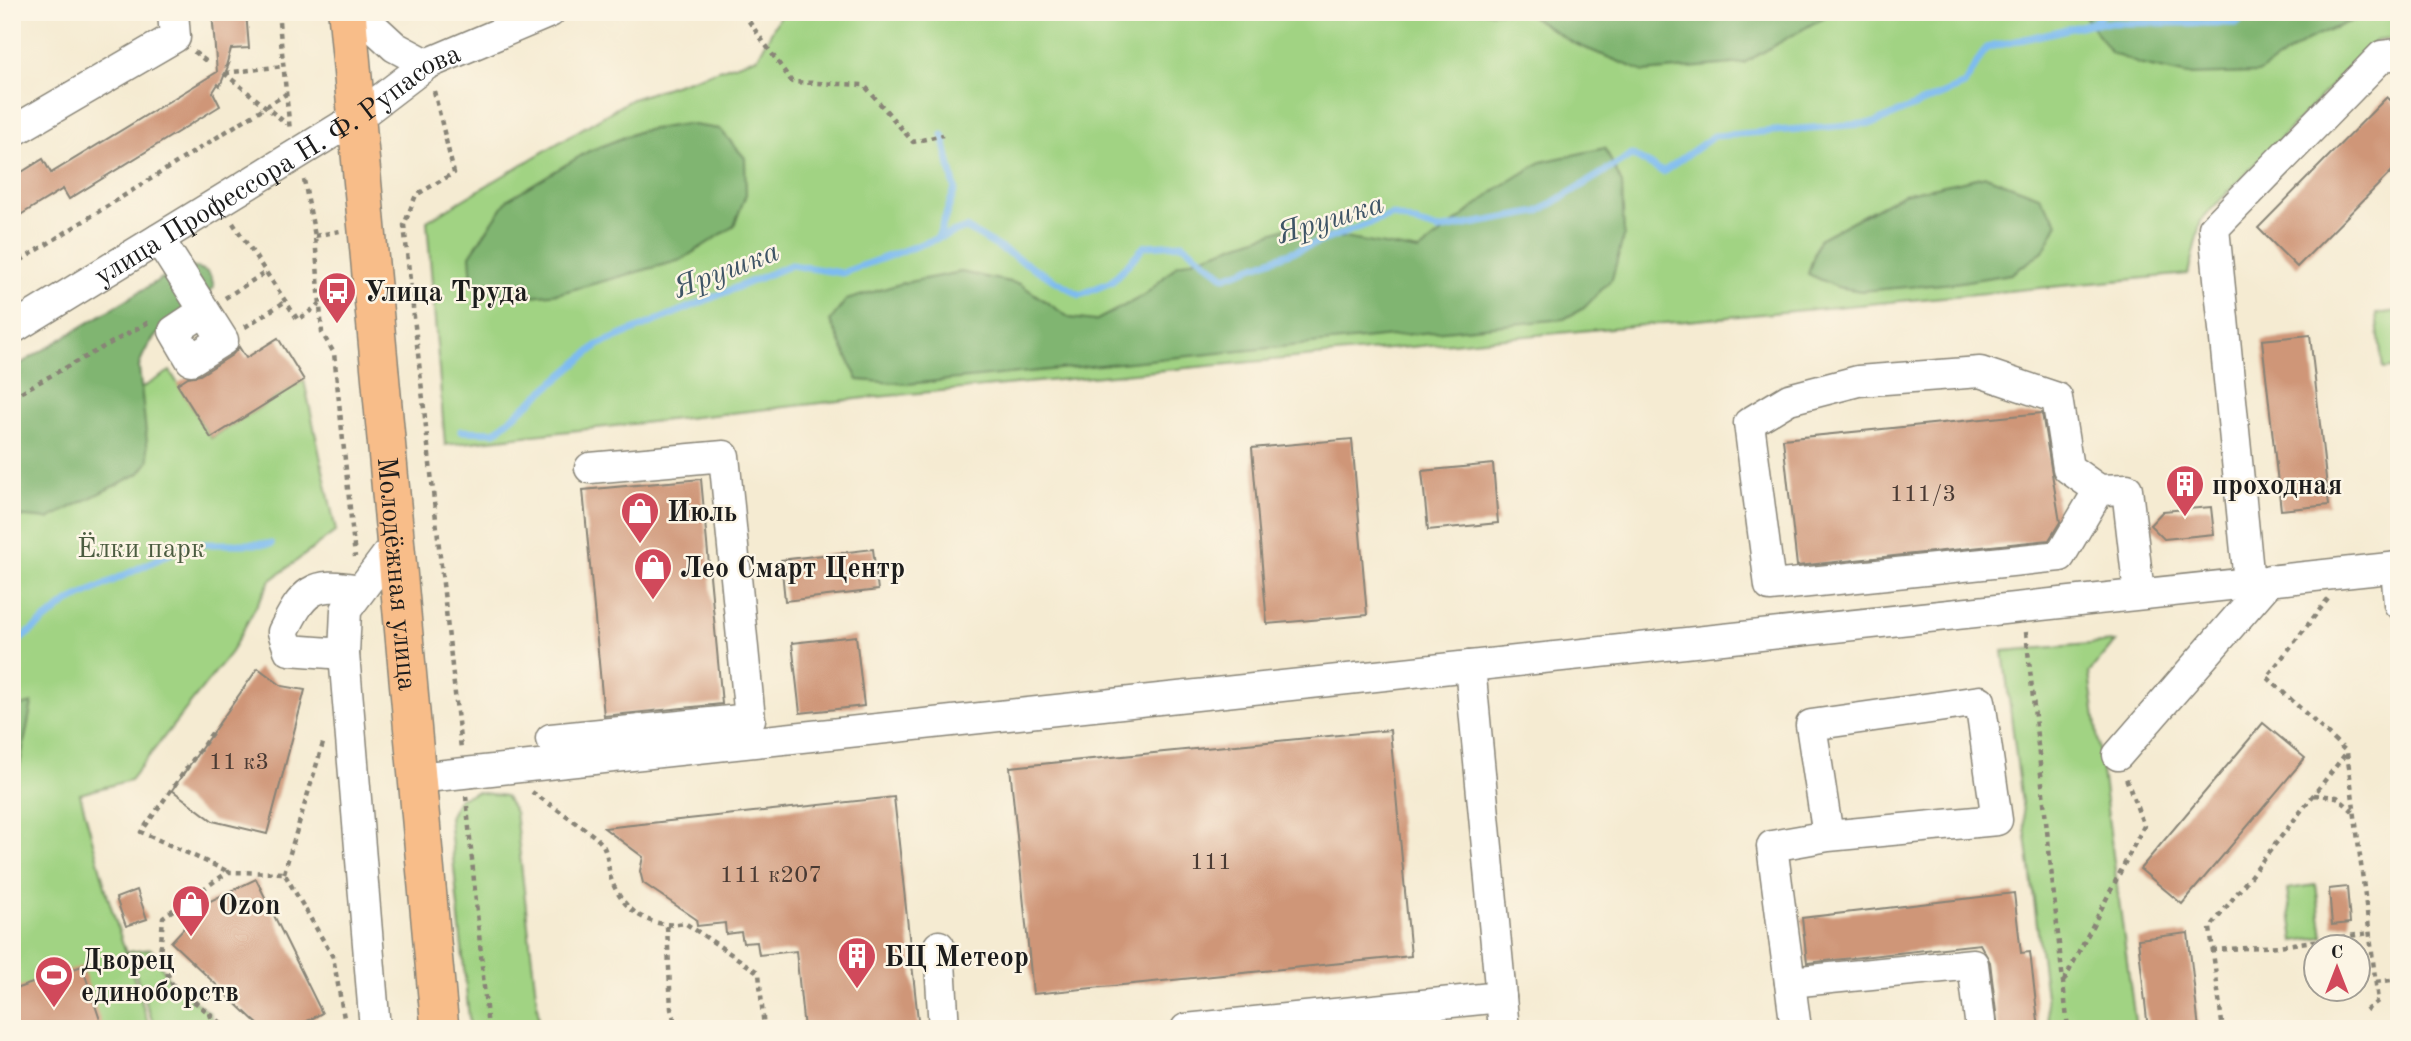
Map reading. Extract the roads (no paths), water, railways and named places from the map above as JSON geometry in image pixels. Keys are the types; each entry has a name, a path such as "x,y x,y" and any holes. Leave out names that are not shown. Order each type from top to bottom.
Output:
{"main road":[{"name":"Молодёжная улица","path":"347,12 359,116 440,1029"}],"street":[{"path":"12,132 175,37 173,12"},
{"path":"357,12 395,47 427,64"},
{"name":"улица Профессора Н. Ф. Рупасова","path":"12,329 359,116 427,64 550,12"},
{"path":"2118,755 2260,581 2214,228 2382,56 2399,54"},
{"path":"159,239 223,340 191,360 174,331 204,311"},
{"path":"2099,490 2060,555 1770,586 1749,424 1789,400 1858,380 1980,372 2057,398 2068,468 2099,490 2127,489 2139,594"},
{"path":"551,739 750,719 724,456 590,468"},
{"path":"375,1029 344,654 346,610 358,590 396,543"},
{"path":"417,778 2350,571 2397,567 2399,604"},
{"path":"344,654 289,650 283,632 297,605 314,591 331,584 358,590"},
{"path":"1470,666 1504,1029"},
{"path":"1796,1029 1772,846 1828,836 1997,820 1980,701 1811,726 1828,836"},
{"path":"939,946 944,1029"},
{"path":"1790,982 1973,964 1981,1029"},
{"path":"1186,1029 1501,998"}],"waterway":[{"path":"2093,23 2104,12"},
{"name":"Ярушка","path":"461,431 495,432 598,345 791,265 842,273 966,228 1080,295 1111,282 1145,246 1183,244 1225,277 1392,215 1438,230 1538,212 1632,155 1663,172 1714,136 1874,123 1964,85 1986,48 2093,23 2237,23 2250,12"},
{"path":"938,238 955,189 943,135"},
{"name":"Ярушка","path":"12,646 68,602 190,544 271,544"}],"place":[{"name":"Улица Труда","path":"337,325"},
{"name":"проходная","path":"2185,518"},
{"name":"Июль","path":"640,545"},
{"name":"Лео Смарт Центр","path":"653,601"},
{"name":"Ozon","path":"191,938"},
{"name":"БЦ Метеор","path":"857,990"},
{"name":"Дворец единоборств","path":"54,1009"}],"park label":[{"name":"Ёлки парк","path":"141,547"}]}
